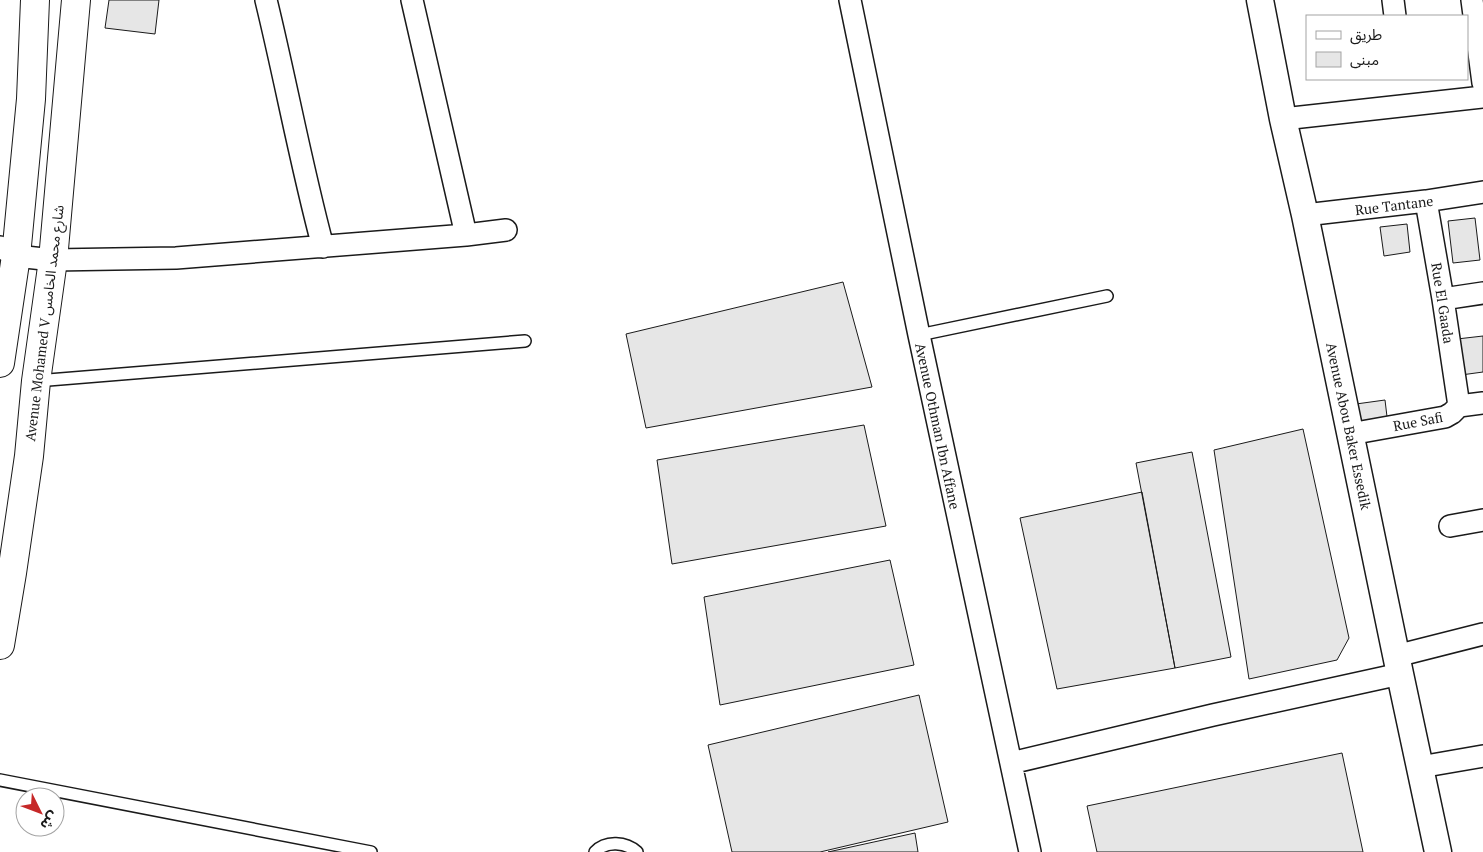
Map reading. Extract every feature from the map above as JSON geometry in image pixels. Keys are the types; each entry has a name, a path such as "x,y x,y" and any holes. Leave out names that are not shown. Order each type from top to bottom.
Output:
{"main road":[{"path":"0,362 8,251 31,99 35,0"},
{"name":"Avenue Mohamed V شارع محمد الخامس","path":"0,645 29,456 36,381 53,260 76,0"}],"street":[{"path":"266,0 281,60 308,193 323,247"},
{"path":"412,0 466,235"},
{"name":"Avenue Othman Ibn Affane","path":"850,0 919,335 1030,852"},
{"name":"Avenue Abou Baker Essedik","path":"1260,0 1438,852"},
{"path":"1392,0 1395,15"},
{"path":"1471,13 1483,83"},
{"path":"1284,119 1483,97"},
{"name":"Rue Tantane","path":"1305,215 1426,201 1483,192"},
{"name":"Rue El Gaada","path":"1426,201 1459,406"},
{"path":"8,251 53,260 176,258 466,235 506,230"},
{"path":"1443,299 1483,293"},
{"name":"Rue Safi","path":"1350,434 1445,417 1459,406 1483,403"},
{"path":"1450,526 1483,520"},
{"path":"1010,764 1213,715 1398,665 1483,634"},
{"path":"1420,767 1483,756"}],"lane":[{"path":"919,335 1107,296"},
{"path":"36,381 525,340"},
{"path":"0,780 371,852"},
{"path":"595,852 598,848 615,843 632,847 637,852"}],"building":[{"path":"109,0 159,0 155,34 105,28"},
{"path":"1475,218 1480,260 1453,263 1448,221"},
{"path":"1407,224 1410,252 1384,256 1380,227"},
{"path":"843,282 872,387 646,428 626,334"},
{"path":"1483,336 1483,372 1461,375 1457,339"},
{"path":"1385,400 1388,425 1360,430 1356,404"},
{"path":"864,425 886,526 672,564 657,460"},
{"path":"1303,429 1349,638 1337,660 1249,679 1214,450"},
{"path":"1192,452 1231,657 1175,668 1136,463"},
{"path":"1142,492 1175,668 1057,689 1020,518"},
{"path":"890,560 914,665 720,705 704,597"},
{"path":"919,695 948,822 820,852 732,852 708,745"},
{"path":"1342,753 1363,852 1097,852 1087,806"},
{"path":"915,833 918,852 828,852"}]}
